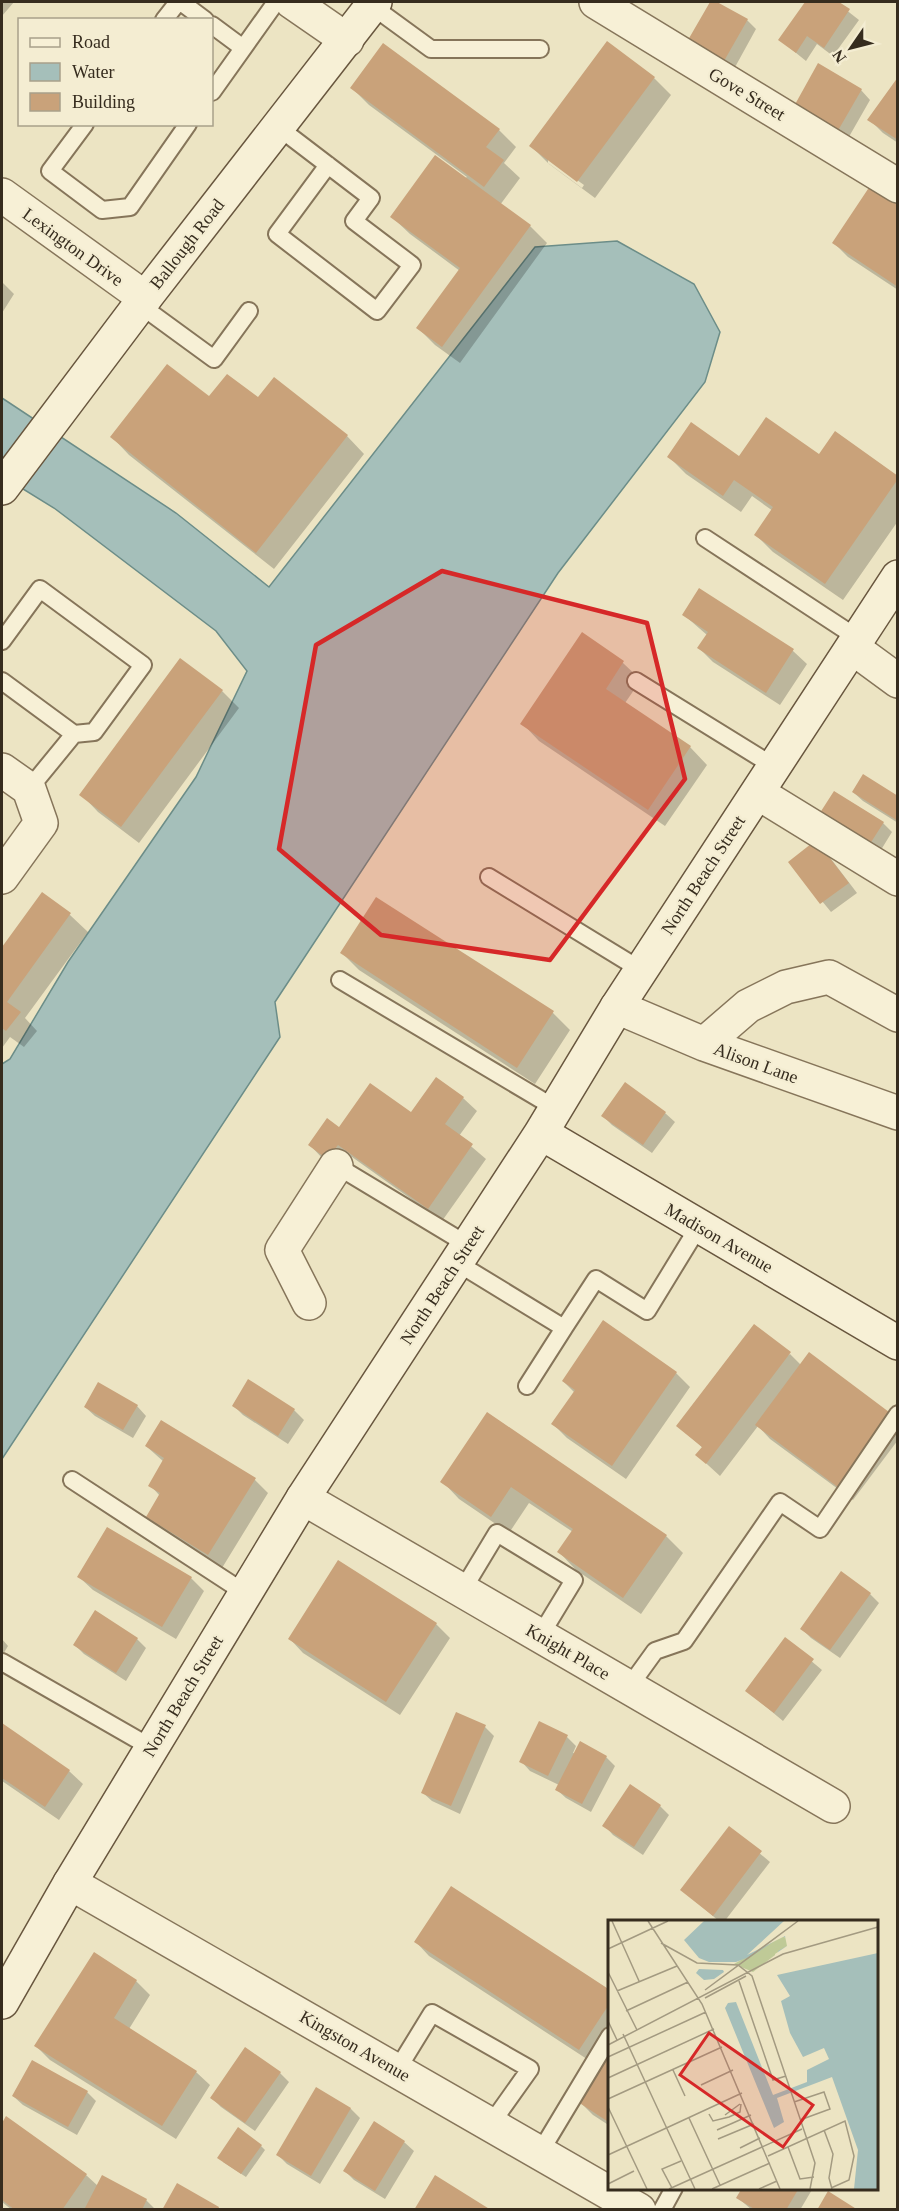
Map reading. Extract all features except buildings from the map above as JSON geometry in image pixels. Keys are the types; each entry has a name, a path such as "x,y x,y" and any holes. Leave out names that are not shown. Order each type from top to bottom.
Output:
{"street":[{"path":"292,2 347,40"},
{"name":"Gove Street","path":"596,2 897,186"},
{"name":"Ballough Road","path":"2,488 142,301 374,4"},
{"name":"Lexington Drive","path":"2,195 142,301"},
{"name":"North Beach Street","path":"2,2002 70,1883 303,1498 548,1121 617,1007 897,578"},
{"path":"856,643 897,681"},
{"path":"2,770 30,789 41,823 2,877"},
{"path":"766,780 897,879"},
{"path":"704,1044 748,1006 786,987 829,977 897,1015"},
{"name":"Alison Lane","path":"617,1007 704,1044 897,1113"},
{"name":"Madison Avenue","path":"548,1121 699,1226 897,1343"},
{"path":"309,1303 282,1250 333,1164"},
{"name":"Knight Place","path":"303,1498 832,1806"},
{"name":"Kingston Avenue","path":"70,1883 639,2210"}],"lane":[{"path":"166,18 179,2 202,18"},
{"path":"213,91 276,2"},
{"path":"374,4 431,49 540,49"},
{"path":"213,26 243,48"},
{"path":"84,126 50,171 102,210 130,207 187,126"},
{"path":"278,127 328,165 371,198 354,220 412,265 377,312 277,234 328,165"},
{"path":"142,301 214,359 249,311"},
{"path":"705,538 856,643"},
{"path":"2,641 40,589 144,665 94,732 74,734 2,681"},
{"path":"636,681 766,780"},
{"path":"30,789 74,734"},
{"path":"489,877 641,970"},
{"path":"340,980 548,1121"},
{"path":"333,1164 462,1253 564,1328"},
{"path":"527,1386 596,1279 647,1311 699,1226"},
{"path":"629,1687 655,1651 684,1641 780,1502 820,1529 897,1414"},
{"path":"72,1480 245,1593"},
{"path":"462,1591 497,1533 574,1580 540,1636"},
{"path":"2,1662 152,1748"},
{"path":"398,2070 432,2013 530,2069 491,2124"},
{"path":"539,2154 608,2038"},
{"path":"662,2210 673,2190"}],"highlighted area":[{"path":"442,571 647,623 685,779 550,960 381,935 279,849 316,645"}],"water":[{"path":"617,241 694,284 720,332 705,382 558,573 275,1002 280,1037 2,1459 2,1064 10,1059 68,962 196,777 247,671 216,631 54,508 2,476 2,398 176,513 269,587 535,247"}]}
